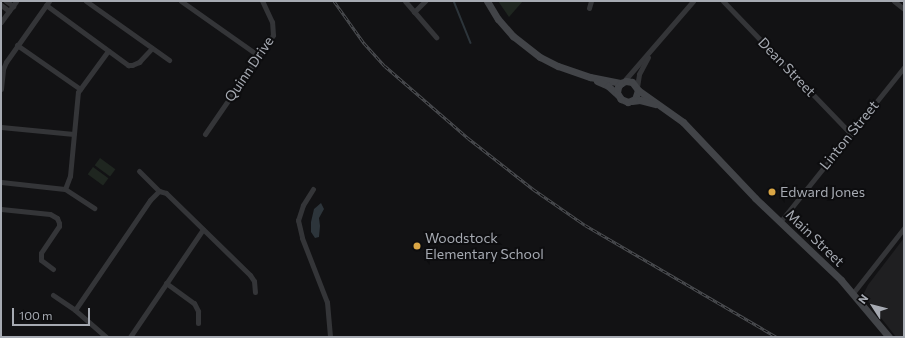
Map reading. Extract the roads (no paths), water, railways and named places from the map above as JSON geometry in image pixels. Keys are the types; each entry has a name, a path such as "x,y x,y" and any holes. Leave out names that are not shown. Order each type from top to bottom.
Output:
{"main road":[{"name":"Main Street","path":"487,1 506,28 522,44 548,61 590,77 608,86 618,94 622,100 640,100 666,110"},
{"name":"Main Street","path":"590,77 632,82 637,89 691,130 780,222 853,293 889,337"},
{"path":"618,94 618,88 623,82"},
{"path":"630,101 636,97 637,89"}],"street":[{"path":"1,22 14,3 6,1"},
{"path":"86,1 169,60"},
{"path":"181,1 259,56"},
{"name":"Quinn Drive","path":"205,134 273,35 274,30 262,1"},
{"path":"405,1 436,37"},
{"path":"414,12 425,1"},
{"path":"589,8 591,1"},
{"path":"623,82 693,1"},
{"name":"Dean Street","path":"723,1 851,134"},
{"path":"894,1 904,9"},
{"path":"1,89 4,65 47,3 125,63 132,65 143,58 152,48"},
{"path":"1,5 9,11"},
{"path":"17,45 80,89"},
{"path":"637,89 639,74 655,46"},
{"path":"65,189 70,176 80,89 108,51"},
{"name":"Linton Street","path":"780,222 904,67"},
{"path":"1,127 74,134"},
{"path":"139,171 159,191 166,193 250,275 254,280 255,292"},
{"path":"1,182 65,189 94,208"},
{"path":"312,189 303,205 298,220 302,238 327,302 330,337"},
{"path":"75,310 150,200 159,191"},
{"path":"1,209 50,214 57,218 59,223 58,226 41,253 41,260 53,269"},
{"path":"853,293 904,228"},
{"path":"130,337 202,229"},
{"path":"166,283 194,303 198,311 198,323"},
{"path":"53,295 75,310 106,337"}],"waterway":[{"path":"454,1 471,43"}],"railway":[{"path":"334,1 364,43 385,66 468,138 533,189 585,225 777,337"}],"place":[{"name":"Edward Jones","path":"772,192"},
{"name":"Woodstock Elementary School","path":"417,246"}]}
